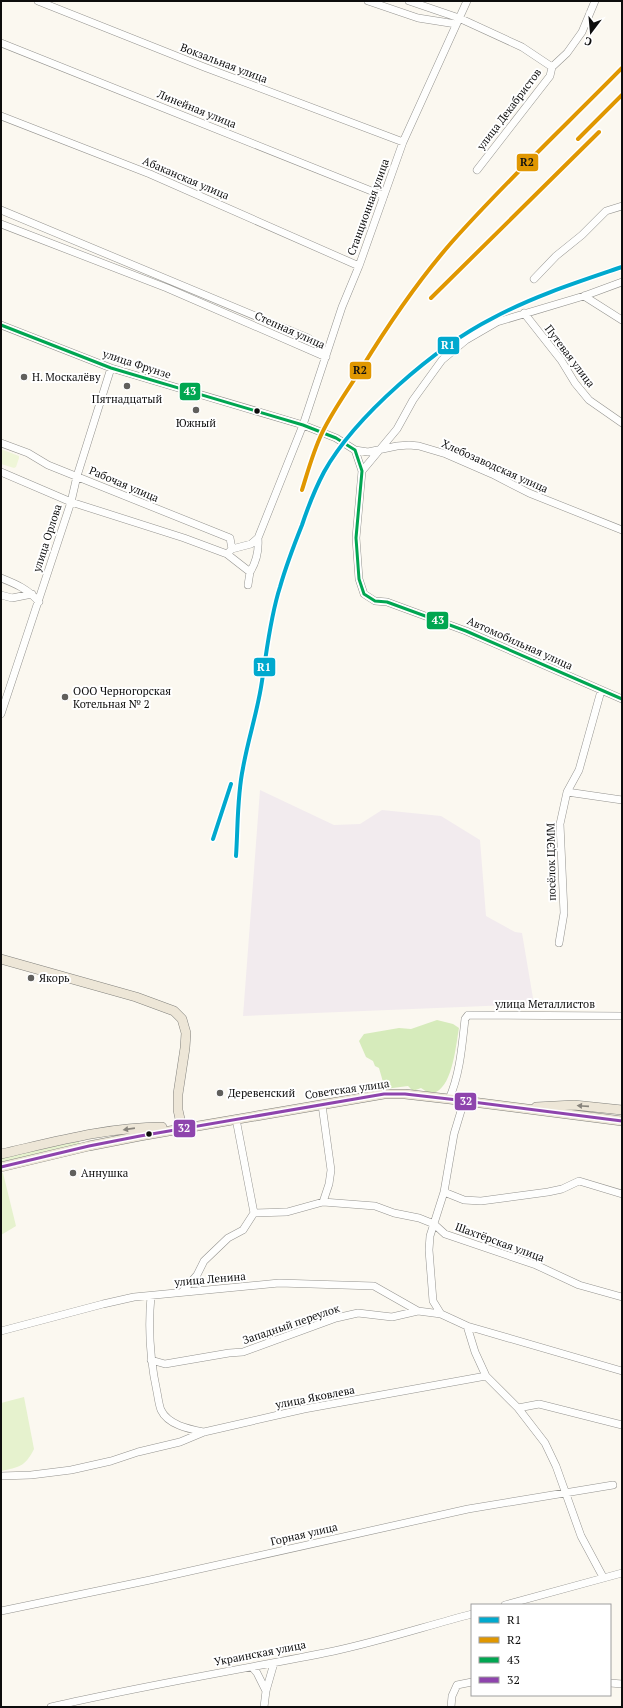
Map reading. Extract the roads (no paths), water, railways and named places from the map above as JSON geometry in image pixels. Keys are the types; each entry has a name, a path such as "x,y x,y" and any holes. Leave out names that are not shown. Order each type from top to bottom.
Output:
{"main road":[{"path":"1,959 136,997 174,1011 182,1019 186,1034 182,1076 178,1094 178,1110 182,1128"},
{"name":"Советская улица","path":"1,1166 89,1146 182,1128 384,1094 404,1094 449,1099 622,1121"},
{"name":"Советская улица","path":"516,1107 574,1105 622,1110"},
{"name":"Советская улица","path":"1,1154 80,1136 139,1128 182,1128"}],"street":[{"name":"Вокзальная улица","path":"38,1 204,67 403,142"},
{"path":"368,1 418,18 458,21"},
{"path":"408,1 522,47 552,67"},
{"name":"Станционная улица","path":"303,425 342,307 359,266 403,142 467,1"},
{"name":"улица Декабристов","path":"477,170 550,76 552,67 567,53 582,32 595,1"},
{"name":"Линейная улица","path":"1,43 384,196"},
{"name":"Абаканская улица","path":"1,116 150,174 359,266"},
{"path":"534,279 556,256 582,235 606,211 622,206"},
{"name":"Степная улица","path":"1,210 308,338 320,346 326,358"},
{"name":"Степная улица","path":"1,224 168,288 326,358"},
{"path":"362,471 397,429 416,396 442,360 466,340 497,322 584,296 622,282"},
{"path":"584,296 622,320"},
{"name":"Путевая улица","path":"524,313 561,360 575,383 590,400 622,422"},
{"name":"улица Фрунзе","path":"1,325 111,368 303,425 336,438 355,450"},
{"name":"улица Орлова","path":"1,714 71,502 77,476 111,368"},
{"path":"248,585 250,572 255,564 258,554 258,538 303,425"},
{"name":"Рабочая улица","path":"1,443 28,454 48,465 168,515 230,538 230,552"},
{"name":"Хлебозаводская улица","path":"355,450 368,452 408,445 419,446 446,454 492,474 529,494 622,530"},
{"path":"355,450 362,471"},
{"name":"Автомобильная улица","path":"362,471 356,538 359,579 364,594 375,601 387,602 466,631 622,699"},
{"path":"1,472 71,502 230,552 250,572"},
{"path":"230,552 251,544 258,538"},
{"path":"1,578 20,585 32,594 39,602"},
{"path":"1,595 12,598 32,594"},
{"name":"посёлок ЦЭММ","path":"559,943 564,913 560,824 567,792 579,770 602,691"},
{"path":"567,792 622,800"},
{"name":"улица Металлистов","path":"449,1099 454,1088 460,1060 465,1019 468,1015 622,1016"},
{"path":"441,1314 433,1301 429,1250 430,1236 444,1192 454,1134 464,1101"},
{"path":"322,1105 331,1170 329,1184 323,1202"},
{"path":"182,1292 197,1275 204,1261 228,1238 243,1230 254,1213 236,1119"},
{"path":"444,1192 464,1200 481,1201 562,1189 579,1181 622,1194"},
{"name":"Шахтёрская улица","path":"254,1213 287,1212 323,1202 375,1206 394,1213 419,1218 434,1224 445,1234 536,1265 579,1285 622,1297"},
{"name":"улица Ленина","path":"1,1331 103,1304 182,1292 279,1284 374,1286 418,1311"},
{"path":"151,1296 149,1318 151,1360 161,1410 170,1419 183,1428 204,1432"},
{"name":"Западный переулок","path":"151,1360 165,1364 243,1352 336,1318 358,1313 392,1317 418,1311 441,1314 467,1326 622,1371"},
{"path":"467,1326 475,1352 486,1376 518,1408 545,1443 556,1466 581,1536 603,1577"},
{"name":"улица Яковлева","path":"1,1476 58,1472 91,1466 180,1442 204,1432 304,1409 486,1376"},
{"path":"518,1408 539,1404 622,1425"},
{"name":"Горная улица","path":"1,1611 150,1580 468,1508 613,1485"},
{"path":"508,1604 622,1573"},
{"name":"Украинская улица","path":"51,1707 219,1672 274,1663 371,1642 471,1614"},
{"path":"264,1707 266,1691 274,1663"},
{"path":"252,1667 257,1673 266,1691"},
{"path":"451,1707 452,1696 458,1686 471,1682"},
{"path":"611,1683 622,1684"}],"place":[{"name":"Н. Москалёву","path":"24,377"},
{"name":"Пятнадцатый","path":"127,386"},
{"name":"Южный","path":"196,410"},
{"name":"ООО Черногорская Котельная № 2","path":"65,697"},
{"name":"Якорь","path":"31,978"},
{"name":"Деревенский","path":"220,1093"},
{"name":"Аннушка","path":"73,1173"}]}
